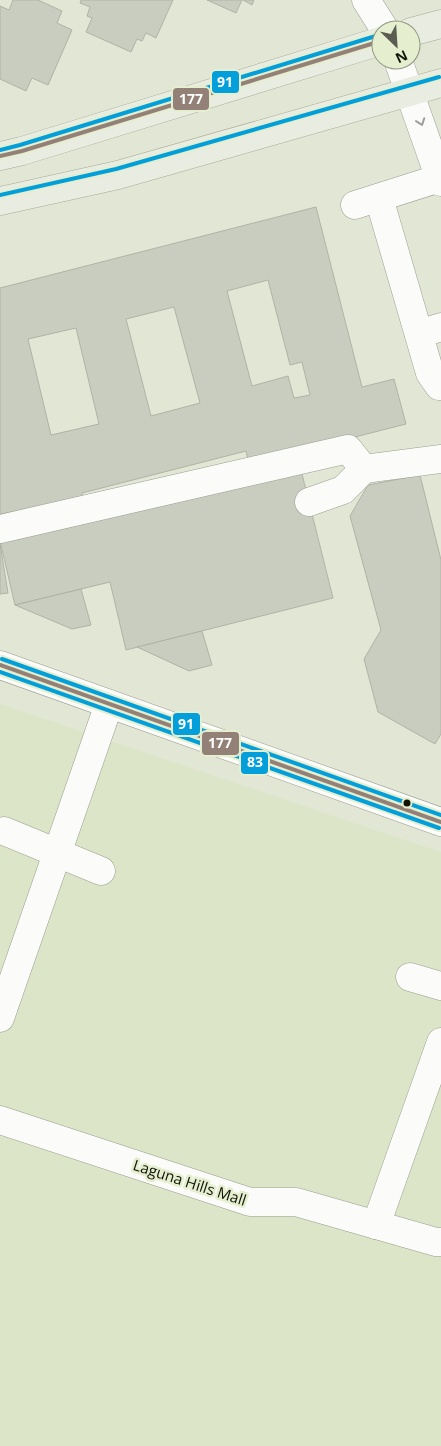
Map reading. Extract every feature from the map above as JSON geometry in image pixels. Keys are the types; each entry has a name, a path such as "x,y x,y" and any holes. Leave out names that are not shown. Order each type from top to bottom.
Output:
{"main road":[{"path":"421,29 441,24"},
{"path":"0,156 22,151 371,44"},
{"path":"0,201 118,175 441,83"}],"street":[{"path":"366,0 379,20"},
{"path":"402,70 440,180 367,202 430,331 430,374 441,386"},
{"path":"0,528 348,449 364,469"},
{"path":"309,502 343,490 364,469 441,459"},
{"path":"0,665 441,822"},
{"path":"0,1018 109,704"},
{"path":"4,831 101,870"},
{"path":"410,977 441,986"},
{"path":"376,1225 441,1042"},
{"name":"Laguna Hills Mall","path":"0,1120 250,1202 296,1202 441,1242"}],"shaded area":[{"path":"0,704 441,852 441,1446 0,1446"}],"building":[{"path":"13,0 38,0 62,11 57,23 72,30 48,85 32,78 26,91 0,79 0,6 9,10"},
{"path":"81,0 173,0 156,38 146,33 142,41 137,39 131,52 86,32 92,18 87,16 90,7 80,3"},
{"path":"207,0 242,0 236,13"},
{"path":"243,0 254,0 252,5"},
{"path":"316,207 362,387 394,379 406,424 249,464 246,451 82,493 85,505 0,527 0,288","holes":["268,280 290,365 302,362 310,395 294,398 288,376 252,386 227,291","174,307 200,403 151,416 126,319","76,328 99,424 51,435 28,339"]},
{"path":"300,466 333,598 126,650 110,582 15,605 0,541"},
{"path":"420,475 441,560 441,734 435,744 378,712 364,659 381,630 350,516 368,485"},
{"path":"0,544 8,593 0,594"},
{"path":"81,589 91,625 72,629 15,605"},
{"path":"202,631 212,665 189,671 137,647"}],"transit line":[{"name":"91","path":"0,150 371,37"},
{"name":"177","path":"0,156 22,151 371,44"},
{"name":"91","path":"0,195 116,169 439,77"},
{"name":"91","path":"2,659 441,815"},
{"name":"177","path":"0,665 441,822"},
{"name":"83","path":"0,672 439,828"}]}
